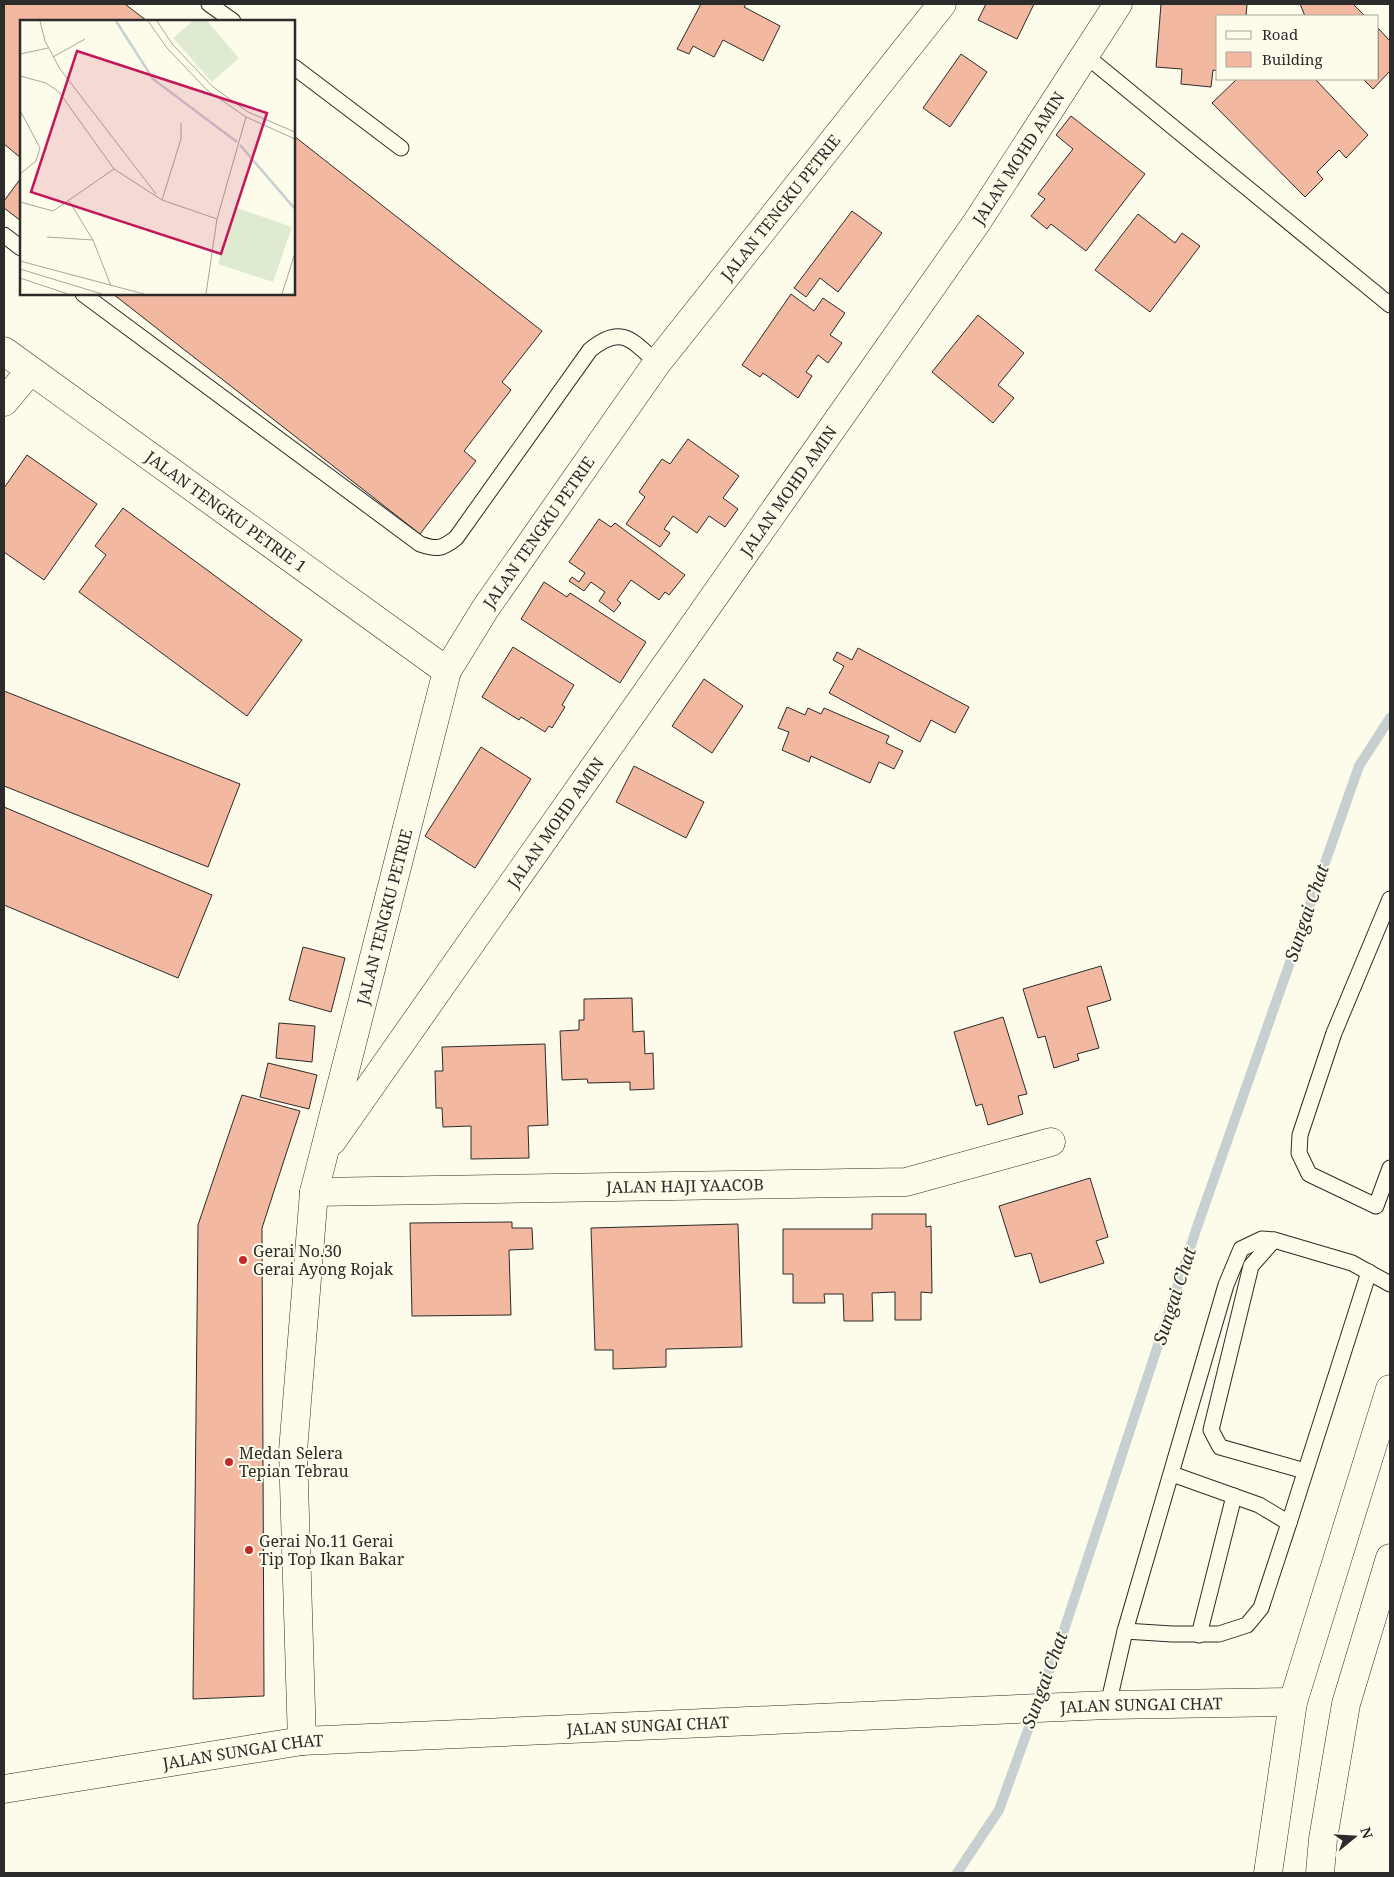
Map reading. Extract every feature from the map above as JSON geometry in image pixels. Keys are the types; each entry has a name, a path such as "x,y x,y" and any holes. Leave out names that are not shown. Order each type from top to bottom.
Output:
{"street":[{"name":"JALAN TENGKU PETRIE","path":"322,1155 447,671 486,609 657,363 942,4"},
{"name":"JALAN MOHD AMIN","path":"302,1741 292,1451 314,1192 322,1155 977,222 1118,4"},
{"name":"JALAN TENGKU PETRIE 1","path":"4,351 447,671"},
{"path":"4,402 30,371"},
{"name":"JALAN HAJI YAACOB","path":"314,1192 906,1182 1051,1142"},
{"path":"1268,1873 1294,1702 1390,1389"},
{"path":"1320,1873 1323,1839 1346,1704 1390,1558"},
{"name":"JALAN SUNGAI CHAT","path":"4,1789 302,1741 1108,1705 1294,1702"}],"lane":[{"path":"209,4 232,20"},
{"path":"1085,55 1390,305"},
{"path":"295,68 401,148"},
{"path":"4,235 20,247"},
{"path":"84,295 420,544 432,549 446,546 456,538 590,350 602,341 612,337 624,337 636,344 657,363"},
{"path":"1390,899 1334,1033 1300,1135 1299,1153 1309,1174 1376,1206 1390,1168"},
{"path":"1108,1705 1125,1631 1226,1285 1241,1249 1262,1239 1274,1240 1352,1263 1390,1284"},
{"path":"1274,1240 1251,1266 1211,1430 1220,1447 1305,1471"},
{"path":"1125,1631 1199,1635 1219,1634 1247,1625 1261,1608 1369,1272"},
{"path":"1172,1474 1260,1505 1288,1523"},
{"path":"1199,1635 1234,1496"}],"building":[{"path":"4,4 125,4 146,20 20,20 20,157 4,144"},
{"path":"701,4 746,4 744,7 780,26 763,61 723,40 714,57 693,46 689,54 677,49"},
{"path":"986,4 1034,4 1017,39 978,20"},
{"path":"1161,4 1247,4 1246,15 1216,15 1216,71 1213,70 1211,87 1181,84 1182,69 1156,67"},
{"path":"1300,4 1353,4 1364,15 1305,15"},
{"path":"1379,29 1390,41 1390,71 1373,89 1364,80 1379,80"},
{"path":"961,54 987,72 950,127 923,108"},
{"path":"1236,80 1316,80 1368,135 1346,158 1339,150 1317,172 1323,179 1305,197 1212,103"},
{"path":"1071,116 1145,174 1086,251 1051,224 1047,229 1031,216 1045,199 1038,194 1073,149 1056,135"},
{"path":"295,137 542,331 502,382 511,390 464,451 476,461 420,534 114,295 295,295"},
{"path":"20,179 20,220 4,208 4,201"},
{"path":"852,211 882,233 838,292 820,278 806,297 794,288"},
{"path":"1138,214 1175,243 1182,233 1200,246 1150,312 1095,270"},
{"path":"791,294 814,311 823,298 845,313 830,335 842,343 828,363 818,355 806,372 812,376 798,398 763,373 760,377 742,365"},
{"path":"978,315 1024,353 998,385 1014,398 993,423 932,372"},
{"path":"688,439 739,476 723,498 738,509 725,527 709,516 697,533 673,516 664,529 670,533 660,547 626,524 645,497 639,492 662,459 670,464"},
{"path":"27,455 97,504 44,580 4,552 4,488"},
{"path":"123,508 302,640 247,716 79,592 106,555 95,546"},
{"path":"599,519 611,527 615,523 685,575 669,595 665,592 659,600 631,580 617,600 621,603 614,612 599,601 605,592 591,582 584,591 569,581 572,577 579,582 585,573 569,562"},
{"path":"544,582 567,597 570,593 646,642 620,683 521,619"},
{"path":"513,647 574,685 562,705 565,707 552,728 549,726 545,732 521,717 519,720 482,697"},
{"path":"858,648 969,707 955,733 931,720 920,742 829,693 844,666 833,660 837,652 852,660"},
{"path":"704,679 743,706 712,753 672,726"},
{"path":"4,691 240,784 208,867 4,786"},
{"path":"787,707 805,715 808,708 821,714 824,708 889,736 886,743 903,751 894,769 879,762 870,783 811,756 809,762 782,750 789,732 778,728"},
{"path":"481,747 531,779 475,868 425,836"},
{"path":"634,766 704,802 686,838 616,802"},
{"path":"4,807 212,895 178,978 4,905"},
{"path":"303,947 345,958 331,1012 289,1000"},
{"path":"1101,966 1111,1000 1087,1007 1099,1048 1077,1054 1079,1060 1054,1068 1045,1036 1038,1038 1023,989"},
{"path":"632,998 633,1032 644,1031 645,1054 653,1053 654,1089 630,1090 630,1082 588,1083 587,1079 562,1080 560,1031 579,1030 579,1020 584,1020 584,999"},
{"path":"1003,1017 1027,1094 1018,1096 1023,1114 988,1125 982,1104 976,1106 954,1032"},
{"path":"279,1023 315,1026 312,1062 276,1058"},
{"path":"545,1044 548,1125 528,1126 529,1158 471,1159 471,1126 443,1127 442,1108 436,1108 435,1071 443,1071 442,1047"},
{"path":"268,1063 317,1075 309,1109 260,1097"},
{"name":"Medan Selera Tepian Tebrau","path":"242,1095 300,1111 262,1228 264,1696 193,1699 198,1225"},
{"path":"1090,1178 1108,1237 1096,1241 1104,1263 1040,1283 1031,1253 1015,1257 999,1206"},
{"path":"872,1214 926,1214 926,1227 931,1226 932,1293 921,1292 921,1320 895,1320 895,1292 872,1293 873,1321 844,1321 843,1294 824,1294 825,1303 793,1303 793,1274 783,1274 783,1229 872,1229"},
{"path":"512,1222 512,1228 532,1228 533,1249 509,1250 511,1315 412,1316 410,1223"},
{"path":"738,1224 742,1347 666,1349 666,1367 613,1369 613,1350 595,1350 591,1228"}],"waterway":[{"name":"Sungai Chat","path":"957,1873 999,1810 1065,1627 1197,1227 1359,766 1390,718"}],"place":[{"name":"Gerai No.30 Gerai Ayong Rojak","path":"243,1260"},
{"name":"Medan Selera Tepian Tebrau","path":"229,1462"},
{"name":"Gerai No.11 Gerai Tip Top Ikan Bakar","path":"249,1550"}]}
